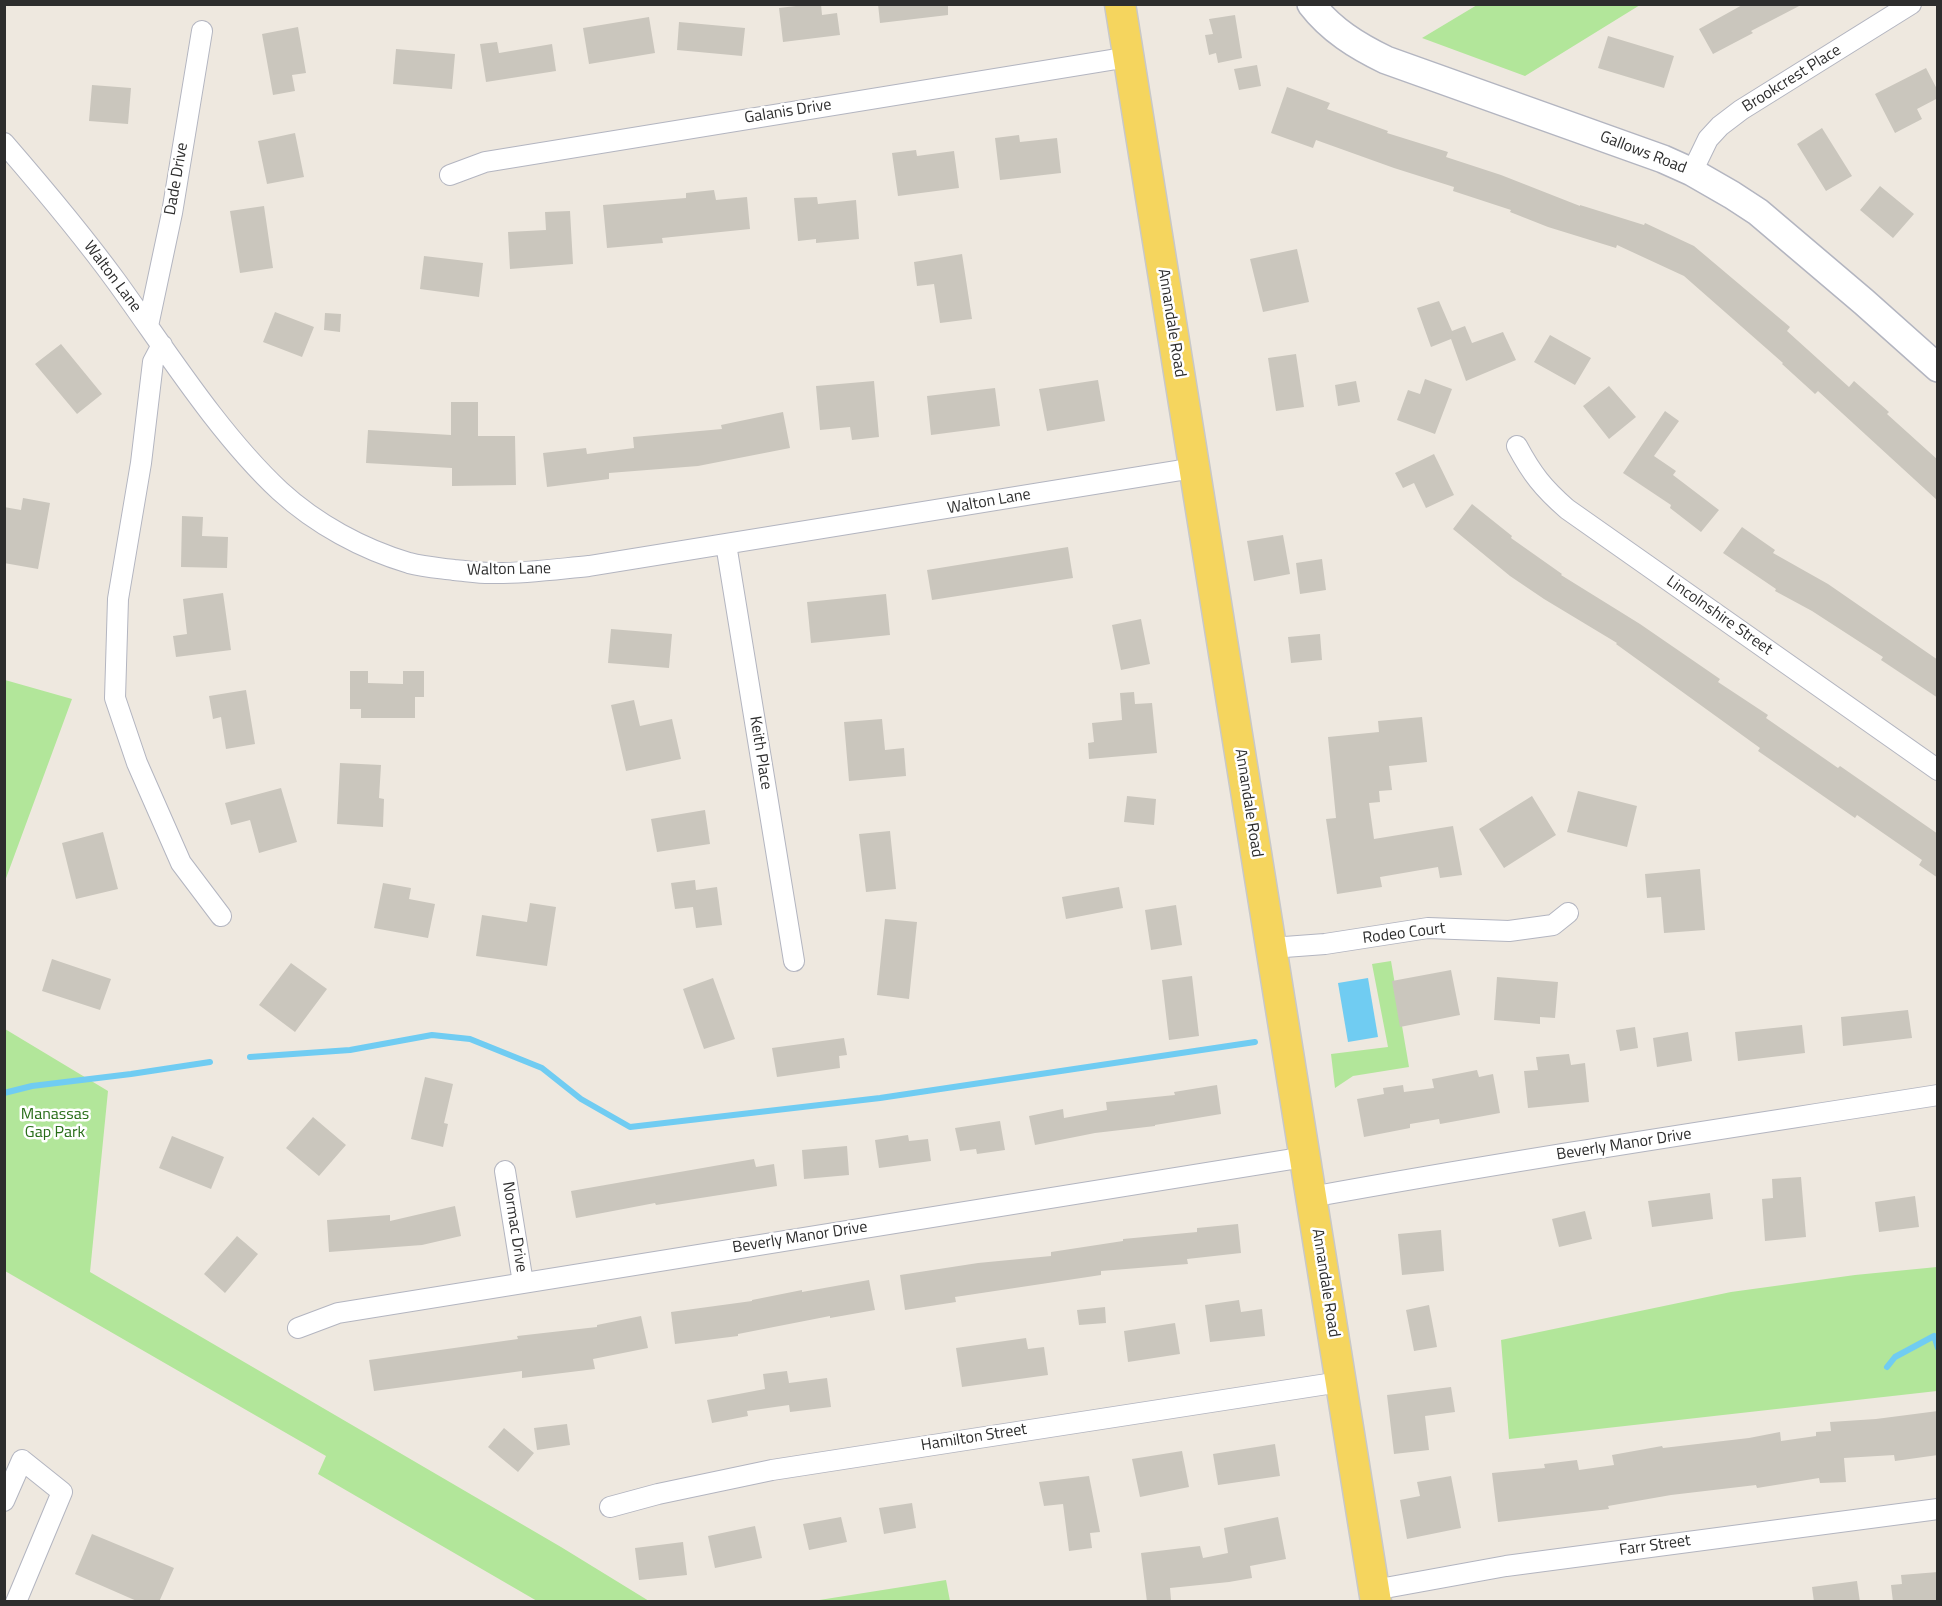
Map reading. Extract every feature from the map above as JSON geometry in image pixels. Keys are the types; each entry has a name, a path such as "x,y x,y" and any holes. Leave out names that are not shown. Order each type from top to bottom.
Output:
{"main road":[{"name":"Annandale Road","path":"1120,4 1375,1596"},
{"name":"Gallows Road","path":"1311,4 1341,35 1386,60 1692,171 1758,212 1938,368"}],"street":[{"name":"Brookcrest Place","path":"1692,171 1708,139 1720,126 1741,110 1911,4"},
{"name":"Dade Drive","path":"148,326 172,213 202,31"},
{"name":"Galanis Drive","path":"450,175 484,162 1129,57"},
{"name":"Walton Lane","path":"4,143 103,263 239,447 279,490 340,534 376,552 418,565 489,573 590,566 1194,468"},
{"path":"162,345 153,362 141,463 118,599 115,698 137,763 181,863 221,916"},
{"name":"Lincolnshire Street","path":"1517,446 1529,470 1545,490 1567,509 1938,770"},
{"name":"Keith Place","path":"726,544 794,961"},
{"name":"Rodeo Court","path":"1271,948 1325,944 1428,928 1509,931 1553,925 1568,913"},
{"name":"Beverly Manor Drive","path":"1311,1197 1431,1175 1938,1095"},
{"name":"Beverly Manor Drive","path":"298,1328 338,1312 1305,1157"},
{"name":"Normac Drive","path":"505,1171 523,1283"},
{"name":"Hamilton Street","path":"610,1508 658,1494 772,1470 1340,1382"},
{"path":"4,1501 22,1460 62,1492 16,1602"},
{"name":"Farr Street","path":"1375,1596 1506,1566 1938,1509"}],"green space":[{"path":"1477,5 1640,5 1525,76 1422,38"},
{"path":"4,680 72,699 5,881"},
{"path":"1391,961 1409,1067 1353,1076 1335,1088 1331,1054 1388,1047 1372,964"},
{"name":"Manassas Gap Park","path":"5,1029 108,1091 90,1272 561,1547 649,1601 537,1601 318,1474 326,1456 5,1271"},
{"path":"1937,1267 1937,1391 1509,1439 1501,1340 1731,1292 1855,1275"},
{"path":"946,1580 950,1601 813,1601"}],"water":[{"path":"1368,978 1378,1037 1348,1042 1338,983"}],"building":[{"path":"821,4 822,15 837,13 840,35 783,42 779,8"},
{"path":"878,4 948,4 948,15 880,23"},
{"path":"1744,4 1803,4 1713,54 1699,29"},
{"path":"1235,15 1242,58 1218,63 1216,53 1209,55 1205,35 1213,34 1209,19"},
{"path":"649,17 655,53 589,64 583,28"},
{"path":"679,22 745,28 742,56 677,50"},
{"path":"298,27 306,73 292,75 295,91 273,95 262,34"},
{"path":"1608,36 1674,56 1664,88 1598,68"},
{"path":"497,42 499,53 552,44 556,71 486,82 480,44"},
{"path":"396,49 455,54 452,89 393,84"},
{"path":"1257,65 1261,86 1239,90 1234,69"},
{"path":"1926,68 1938,91 1938,98 1917,109 1922,119 1895,133 1875,94"},
{"path":"92,85 131,88 128,124 89,121"},
{"path":"1287,87 1330,103 1327,109 1388,131 1387,133 1448,152 1446,157 1501,175 1580,206 1644,225 1645,223 1694,246 1790,327 1787,331 1849,387 1854,381 1938,460 1938,501 1818,391 1815,394 1684,276 1617,245 1616,248 1548,227 1510,212 1511,210 1453,191 1454,187 1316,140 1313,148 1271,133"},
{"path":"1822,128 1852,176 1826,191 1797,144"},
{"path":"295,133 304,177 267,184 258,141"},
{"path":"1019,135 1020,142 1057,138 1061,173 1000,180 995,138"},
{"path":"916,150 917,156 954,151 959,188 898,196 892,153"},
{"path":"1880,186 1914,214 1893,238 1860,210"},
{"path":"714,190 716,200 747,197 750,229 662,238 663,243 607,248 603,205 686,198 686,193"},
{"path":"817,197 818,204 856,200 859,239 816,243 816,239 798,241 794,198"},
{"path":"264,206 273,268 240,273 230,211"},
{"path":"570,211 573,264 510,269 508,232 546,230 545,212"},
{"path":"1297,249 1309,302 1263,312 1250,259"},
{"path":"962,254 972,319 940,323 934,284 917,286 914,262"},
{"path":"424,256 483,263 479,297 420,289"},
{"path":"1439,301 1452,331 1465,326 1472,343 1503,332 1516,360 1466,381 1451,339 1431,347 1417,308"},
{"path":"275,312 314,327 302,357 263,342"},
{"path":"325,313 341,314 340,332 324,330"},
{"path":"1550,335 1591,358 1575,385 1534,362"},
{"path":"61,344 102,394 77,414 35,364"},
{"path":"1296,354 1304,407 1276,411 1268,358"},
{"path":"1425,379 1452,389 1435,434 1397,420 1408,390 1420,394"},
{"path":"1098,380 1105,421 1047,431 1039,389"},
{"path":"874,381 879,437 852,440 850,427 820,430 816,386"},
{"path":"1356,381 1360,402 1338,406 1335,385"},
{"path":"1609,386 1636,417 1609,439 1583,406"},
{"path":"995,388 1000,426 931,435 927,396"},
{"path":"451,402 478,402 478,436 515,436 516,485 452,486 452,468 366,463 368,430 451,435"},
{"path":"1665,411 1679,421 1654,456 1676,471 1673,475 1719,510 1701,532 1670,508 1671,505 1623,473"},
{"path":"783,412 790,448 698,466 609,473 609,479 547,487 543,453 586,448 587,454 634,448 633,437 722,429 721,425"},
{"path":"1434,454 1454,495 1426,508 1414,483 1403,488 1395,473"},
{"path":"23,498 50,503 38,569 4,563 4,507 21,510"},
{"path":"1472,504 1512,536 1511,538 1561,575 1640,624 1720,679 1718,682 1768,715 1766,718 1938,834 1938,878 1919,865 1922,860 1857,815 1855,818 1758,751 1760,748 1617,643 1510,576 1453,529"},
{"path":"182,516 203,517 202,536 228,537 227,568 181,567"},
{"path":"1742,527 1775,550 1773,553 1828,584 1938,660 1938,698 1881,660 1883,657 1812,611 1775,591 1776,589 1723,553"},
{"path":"1283,535 1290,574 1254,581 1247,541"},
{"path":"1068,547 1073,578 932,600 927,570"},
{"path":"1322,559 1326,590 1300,594 1296,563"},
{"path":"223,593 231,650 176,657 173,636 187,634 183,599"},
{"path":"886,594 890,635 811,643 807,602"},
{"path":"1141,619 1150,664 1121,670 1112,625"},
{"path":"611,629 672,634 669,668 608,663"},
{"path":"1320,634 1322,660 1291,663 1288,637"},
{"path":"350,671 368,671 368,683 403,684 403,671 424,671 424,697 415,697 415,718 361,718 361,709 350,709"},
{"path":"246,690 255,744 226,749 221,717 213,719 209,696"},
{"path":"1134,692 1135,704 1152,703 1157,753 1089,759 1088,743 1094,742 1092,723 1122,720 1120,693"},
{"path":"634,700 640,726 672,719 681,759 626,771 611,705"},
{"path":"1422,717 1427,762 1389,766 1392,790 1379,791 1380,802 1369,803 1374,839 1453,826 1462,875 1440,878 1438,867 1380,877 1382,887 1337,894 1326,819 1336,818 1328,737 1379,732 1378,721"},
{"path":"882,719 885,750 904,748 906,776 849,781 844,722"},
{"path":"340,763 381,765 379,798 384,799 383,827 337,824"},
{"path":"281,788 297,842 259,853 250,820 231,825 225,803"},
{"path":"1578,791 1637,806 1627,847 1567,832"},
{"path":"1127,796 1156,799 1154,825 1124,822"},
{"path":"1532,796 1556,835 1504,868 1479,829"},
{"path":"705,810 710,844 657,852 651,819"},
{"path":"890,831 896,889 866,892 859,834"},
{"path":"103,832 118,889 76,899 62,843"},
{"path":"1700,869 1705,930 1664,933 1661,897 1647,898 1645,874"},
{"path":"695,880 696,890 717,887 722,925 696,928 693,907 675,909 671,883"},
{"path":"383,883 411,888 409,899 435,904 428,938 374,928"},
{"path":"1119,887 1123,908 1066,919 1062,897"},
{"path":"530,903 556,907 547,966 476,956 482,915 527,922"},
{"path":"1176,905 1182,945 1151,950 1145,910"},
{"path":"885,919 917,922 909,999 877,995"},
{"path":"52,959 111,979 100,1010 42,991"},
{"path":"291,963 327,989 295,1032 259,1005"},
{"path":"1451,970 1460,1015 1400,1027 1392,981"},
{"path":"1192,976 1199,1036 1169,1040 1162,980"},
{"path":"1497,977 1558,982 1555,1018 1540,1017 1540,1024 1494,1020"},
{"path":"713,978 735,1039 704,1049 683,989"},
{"path":"1908,1010 1912,1038 1843,1046 1841,1017"},
{"path":"1802,1025 1805,1053 1738,1061 1735,1032"},
{"path":"1635,1027 1638,1048 1620,1051 1616,1030"},
{"path":"1688,1032 1692,1061 1657,1067 1653,1038"},
{"path":"844,1038 847,1055 839,1056 840,1068 777,1077 772,1048"},
{"path":"1569,1054 1571,1065 1585,1063 1589,1102 1528,1108 1524,1071 1538,1070 1536,1057"},
{"path":"1477,1070 1479,1077 1493,1074 1500,1113 1440,1124 1439,1119 1410,1124 1410,1128 1364,1137 1357,1099 1384,1094 1383,1088 1403,1085 1404,1092 1434,1088 1432,1079"},
{"path":"425,1077 453,1084 444,1123 448,1124 443,1147 411,1139"},
{"path":"1217,1085 1221,1114 1155,1126 1095,1133 1035,1145 1029,1116 1063,1109 1064,1118 1107,1110 1106,1102 1175,1095 1174,1092"},
{"path":"313,1117 346,1145 319,1176 286,1148"},
{"path":"1000,1121 1005,1150 977,1154 976,1149 960,1151 955,1128"},
{"path":"908,1135 909,1141 928,1139 931,1161 879,1168 875,1140"},
{"path":"172,1136 224,1157 211,1189 159,1168"},
{"path":"847,1146 849,1175 804,1179 802,1150"},
{"path":"754,1159 756,1167 774,1164 777,1186 656,1205 655,1203 576,1218 571,1191"},
{"path":"1801,1177 1806,1237 1765,1241 1762,1199 1773,1198 1772,1179"},
{"path":"1710,1193 1713,1219 1652,1227 1648,1201"},
{"path":"1915,1196 1919,1227 1879,1232 1875,1202"},
{"path":"455,1206 461,1236 422,1245 329,1252 327,1220 390,1215 390,1221"},
{"path":"1585,1211 1592,1239 1559,1247 1552,1219"},
{"path":"1238,1224 1241,1253 1187,1259 1188,1264 1101,1271 1101,1275 955,1297 956,1302 905,1310 900,1275 978,1263 1051,1256 1051,1252 1123,1241 1123,1239 1197,1232 1197,1228"},
{"path":"1441,1230 1444,1271 1402,1275 1398,1234"},
{"path":"237,1236 258,1254 225,1293 204,1274"},
{"path":"869,1280 875,1310 830,1318 830,1316 738,1334 738,1336 675,1344 671,1312 752,1301 802,1290 802,1292"},
{"path":"1239,1300 1241,1312 1262,1309 1265,1336 1210,1342 1205,1305"},
{"path":"1429,1305 1437,1347 1414,1351 1406,1310"},
{"path":"1105,1307 1106,1323 1079,1325 1077,1310"},
{"path":"641,1316 648,1348 593,1359 595,1369 522,1378 522,1371 374,1391 369,1360 518,1339 517,1336 597,1327 597,1325"},
{"path":"1175,1323 1180,1354 1128,1362 1124,1331"},
{"path":"1026,1338 1028,1349 1044,1347 1048,1375 962,1387 956,1348"},
{"path":"787,1371 789,1383 827,1378 831,1407 790,1412 789,1405 747,1411 748,1416 712,1423 707,1400 765,1389 763,1374"},
{"path":"1451,1387 1455,1412 1425,1416 1429,1450 1394,1454 1387,1395"},
{"path":"1938,1411 1938,1455 1895,1461 1894,1455 1844,1458 1846,1482 1820,1483 1819,1478 1757,1488 1756,1485 1671,1495 1608,1506 1609,1509 1498,1522 1492,1473 1545,1468 1544,1464 1577,1460 1579,1470 1614,1465 1612,1455 1662,1446 1663,1448 1749,1438 1780,1432 1781,1441 1816,1436 1816,1432 1831,1431 1830,1422"},
{"path":"567,1424 570,1445 537,1450 534,1428"},
{"path":"504,1428 534,1453 518,1472 488,1447"},
{"path":"1275,1444 1280,1476 1218,1485 1213,1454"},
{"path":"1182,1451 1189,1487 1140,1497 1132,1459"},
{"path":"1089,1476 1100,1532 1090,1533 1092,1548 1069,1551 1063,1504 1044,1506 1039,1482"},
{"path":"1451,1476 1461,1528 1407,1539 1400,1500 1420,1496 1417,1482"},
{"path":"912,1503 916,1528 884,1534 879,1508"},
{"path":"841,1517 847,1542 809,1550 803,1524"},
{"path":"1278,1517 1286,1559 1250,1566 1252,1578 1170,1588 1171,1600 1147,1602 1141,1553 1200,1546 1203,1558 1228,1553 1224,1528"},
{"path":"755,1526 762,1558 715,1568 708,1536"},
{"path":"92,1534 174,1568 159,1602 139,1602 75,1574"},
{"path":"683,1542 687,1575 639,1580 635,1548"},
{"path":"1938,1572 1938,1602 1893,1602 1891,1585 1902,1584 1901,1575"},
{"path":"1857,1581 1860,1602 1814,1602 1812,1587"}],"waterway":[{"path":"250,1057 350,1050 432,1035 470,1039 542,1068 581,1099 630,1127 880,1098 1255,1042"},
{"path":"4,1093 32,1086 210,1062"},
{"path":"1887,1367 1895,1357 1934,1336 1938,1348"}]}
